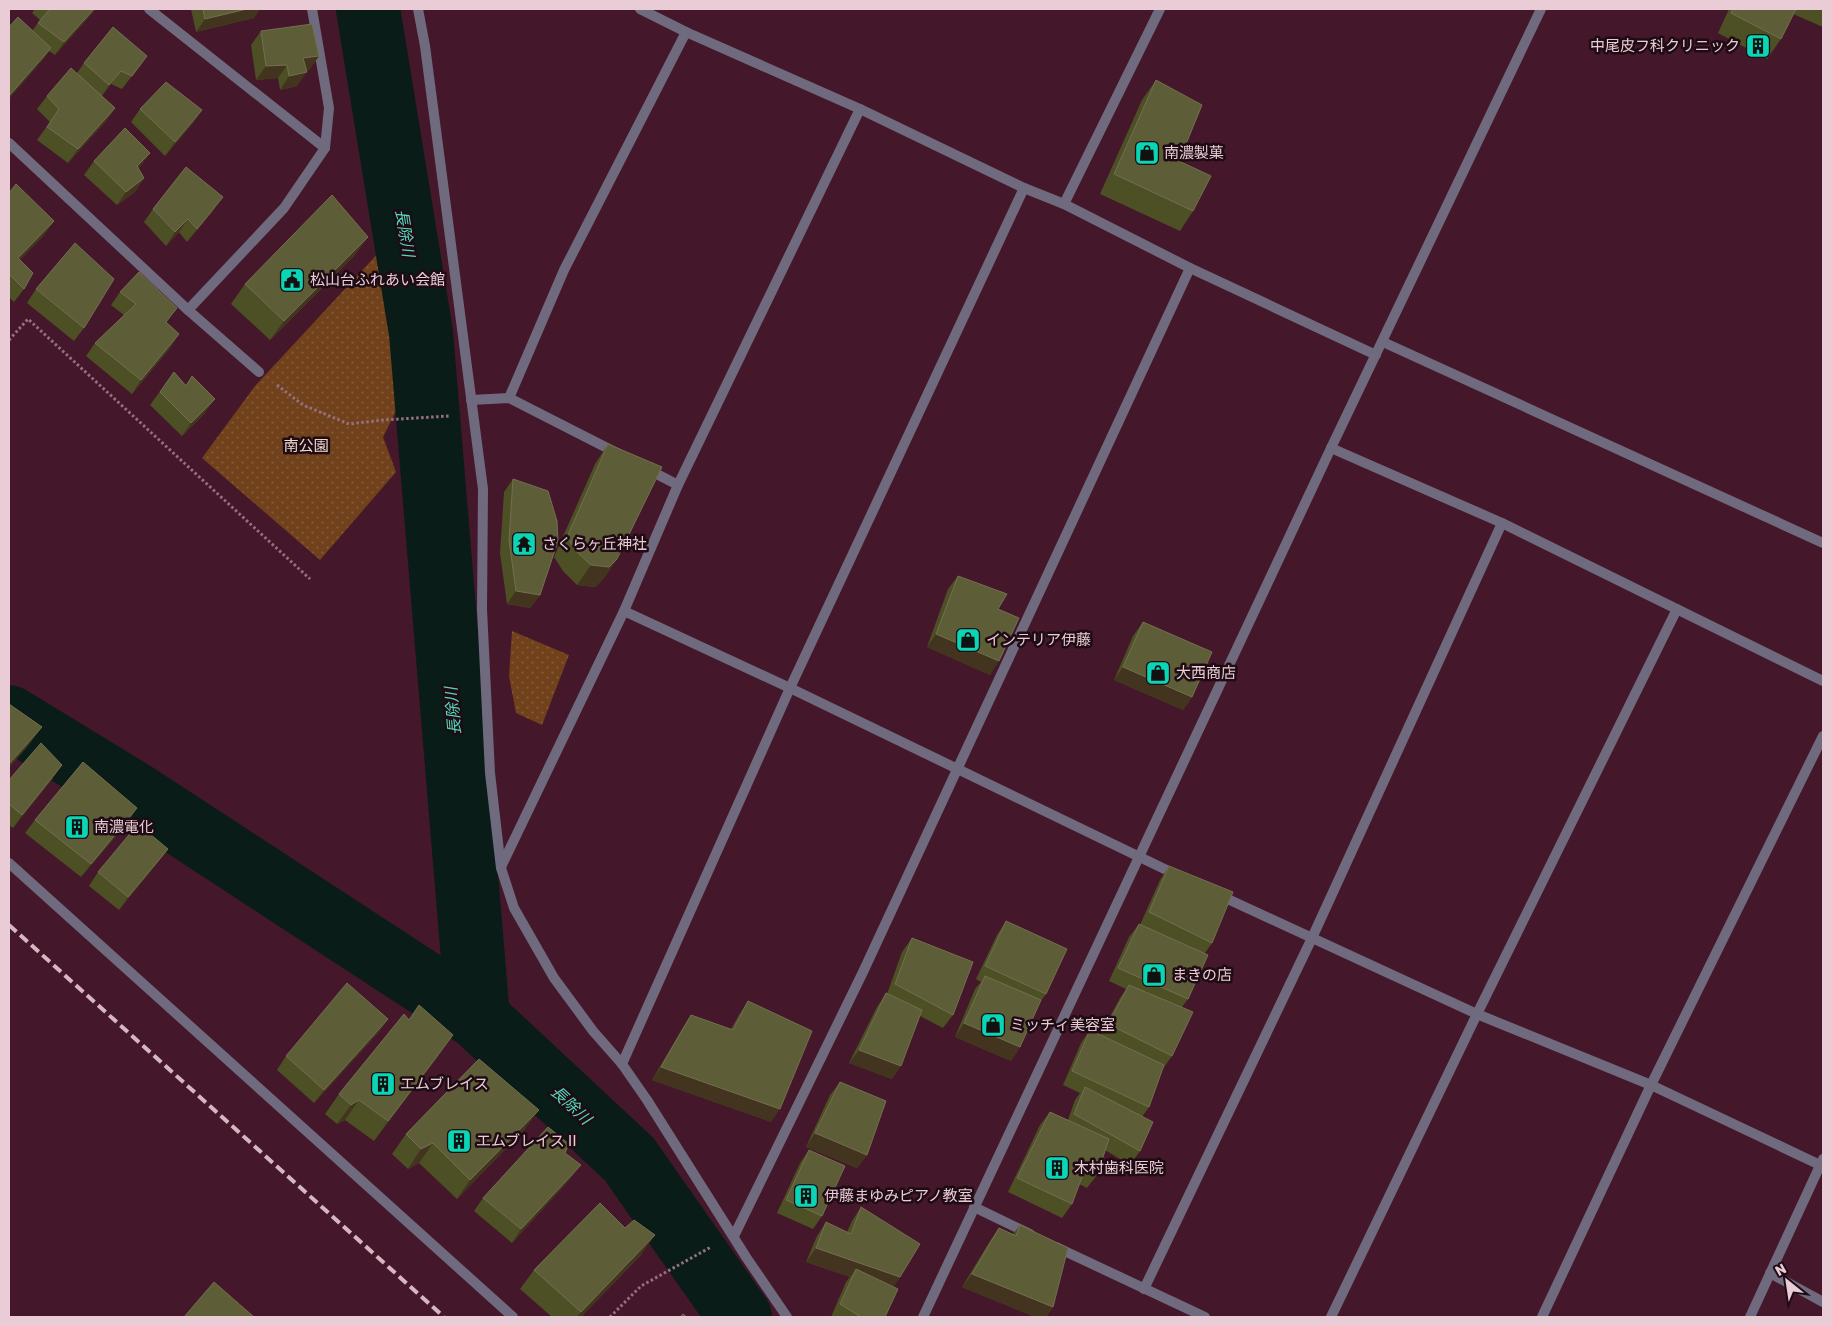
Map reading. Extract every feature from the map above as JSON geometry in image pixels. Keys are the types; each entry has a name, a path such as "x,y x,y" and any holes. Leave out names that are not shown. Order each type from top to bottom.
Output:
{"street":[{"path":"149,9 325,148"},
{"path":"188,310 284,208 325,148 329,108 312,9"},
{"path":"418,9 426,56 483,489 483,628 490,773 501,868 514,908 554,978 593,1031 622,1064 647,1100 787,1317"},
{"path":"640,9 686,32 860,109 1024,188 1064,204 1190,268 1376,355"},
{"path":"1064,204 1160,9"},
{"path":"922,1317 1331,448 1541,9"},
{"path":"509,398 564,270 686,32"},
{"path":"501,868 624,611 678,485 860,109"},
{"path":"11,150 259,372"},
{"path":"622,1064 790,688 1024,188"},
{"path":"734,1236 863,972 1190,268"},
{"path":"1383,342 1823,543"},
{"path":"471,400 509,398 678,485"},
{"path":"1331,448 1502,523 1823,682"},
{"path":"1144,1289 1312,938 1502,523"},
{"path":"1331,1317 1476,1014 1676,609"},
{"path":"624,611 790,688 1191,882"},
{"path":"1542,1317 1651,1085 1823,736"},
{"path":"9,863 513,1317"},
{"path":"1208,890 1476,1014 1651,1085 1822,1162 1750,1317"},
{"path":"974,1207 1205,1317"},
{"path":"1770,1273 1823,1302"}],"path":[{"path":"9,340 28,318 310,579"},
{"path":"259,372 303,405 349,424 472,414"},
{"path":"610,1317 641,1286 717,1244"}],"green space":[{"name":"南公園","path":"382,249 396,355 400,403 383,437 396,472 320,560 202,458 255,386"},
{"path":"512,631 569,655 542,725 516,713 509,676"}],"building":[{"path":"50,9 94,9 64,42 38,23"},
{"path":"203,9 247,9 205,19"},
{"path":"1733,9 1796,9 1781,39 1731,13"},
{"path":"18,17 51,48 9,96 9,27"},
{"path":"312,24 319,56 303,58 307,72 289,76 287,65 266,66 261,31"},
{"path":"113,27 147,56 132,76 121,71 109,85 84,63"},
{"path":"71,68 115,108 78,149 47,127 59,109 47,96"},
{"name":"南濃製菓","path":"1156,80 1202,105 1179,161 1211,176 1193,211 1114,174"},
{"path":"166,82 202,110 175,142 140,109"},
{"path":"125,128 150,153 137,166 144,178 126,192 94,161"},
{"path":"186,167 223,197 197,229 188,219 175,232 153,209"},
{"path":"16,184 54,221 18,258 33,273 24,289 9,274 9,193"},
{"name":"松山台ふれあい会館","path":"332,195 368,237 284,321 245,284"},
{"path":"75,243 114,279 84,328 36,289"},
{"path":"139,272 177,308 166,322 179,334 141,380 95,343 136,304 120,292"},
{"path":"174,372 186,386 192,376 215,399 191,423 160,392"},
{"path":"608,444 662,467 617,559 609,567 591,565 576,551 567,537"},
{"name":"さくらヶ丘神社","path":"513,479 548,491 557,521 558,541 540,595 516,591 509,540"},
{"name":"インテリア伊藤","path":"958,576 1007,594 998,609 1019,618 999,661 936,634"},
{"name":"大西商店","path":"1143,622 1212,652 1192,697 1123,667"},
{"path":"9,704 42,727 9,764"},
{"path":"41,743 62,765 22,815 9,804 9,780"},
{"name":"南濃電化","path":"83,762 137,808 91,864 35,820"},
{"path":"138,824 168,849 128,897 98,872"},
{"path":"1169,866 1233,892 1212,943 1149,912"},
{"path":"1006,921 1067,949 1046,994 985,966"},
{"name":"まきの店","path":"1139,924 1208,955 1188,999 1118,968"},
{"path":"912,938 973,962 953,1015 895,984"},
{"name":"ミッチィ美容室","path":"985,976 1041,1000 1020,1047 964,1023"},
{"path":"347,983 388,1019 324,1090 286,1056"},
{"path":"1129,985 1193,1012 1172,1056 1108,1024"},
{"path":"886,993 922,1010 901,1066 859,1050"},
{"path":"748,1001 812,1031 780,1109 661,1067 691,1015 733,1030"},
{"name":"エムブレイス","path":"419,1005 453,1035 388,1121 359,1100 351,1105 339,1094 404,1014 409,1020"},
{"path":"1090,1030 1164,1065 1149,1107 1072,1071"},
{"name":"エムブレイスⅡ","path":"479,1059 539,1110 470,1180 433,1143 421,1149 406,1134"},
{"path":"840,1082 886,1101 867,1155 815,1133"},
{"path":"1085,1087 1153,1122 1140,1151 1074,1114"},
{"name":"木村歯科医院","path":"1050,1112 1109,1139 1097,1175 1085,1169 1072,1204 1017,1178"},
{"path":"548,1127 569,1144 565,1153 581,1165 521,1229 483,1198"},
{"name":"伊藤まゆみピアノ教室","path":"809,1150 845,1166 822,1216 786,1200"},
{"path":"600,1203 625,1228 634,1220 655,1235 581,1312 534,1270"},
{"path":"861,1207 920,1244 900,1277 816,1248 826,1222 851,1234"},
{"path":"1020,1225 1068,1248 1053,1307 972,1274 999,1228 1016,1236"},
{"path":"856,1269 898,1289 885,1317 861,1317 840,1304"},
{"path":"214,1282 254,1317 184,1317"}],"waterway":[{"name":"長除川","path":"368,9 421,333 478,1018"},
{"path":"9,717 135,794 478,1018 629,1159 740,1317"}],"railway":[{"path":"9,925 444,1317"}],"place":[{"name":"中尾皮フ科クリニック","path":"1758,46"},
{"name":"南濃製菓","path":"1147,153"},
{"name":"松山台ふれあい会館","path":"292,280"},
{"name":"さくらヶ丘神社","path":"524,544"},
{"name":"インテリア伊藤","path":"968,640"},
{"name":"大西商店","path":"1158,673"},
{"name":"南濃電化","path":"77,827"},
{"name":"まきの店","path":"1154,975"},
{"name":"ミッチィ美容室","path":"993,1025"},
{"name":"エムブレイス","path":"383,1084"},
{"name":"エムブレイスⅡ","path":"459,1141"},
{"name":"木村歯科医院","path":"1057,1168"},
{"name":"伊藤まゆみピアノ教室","path":"806,1196"}]}
